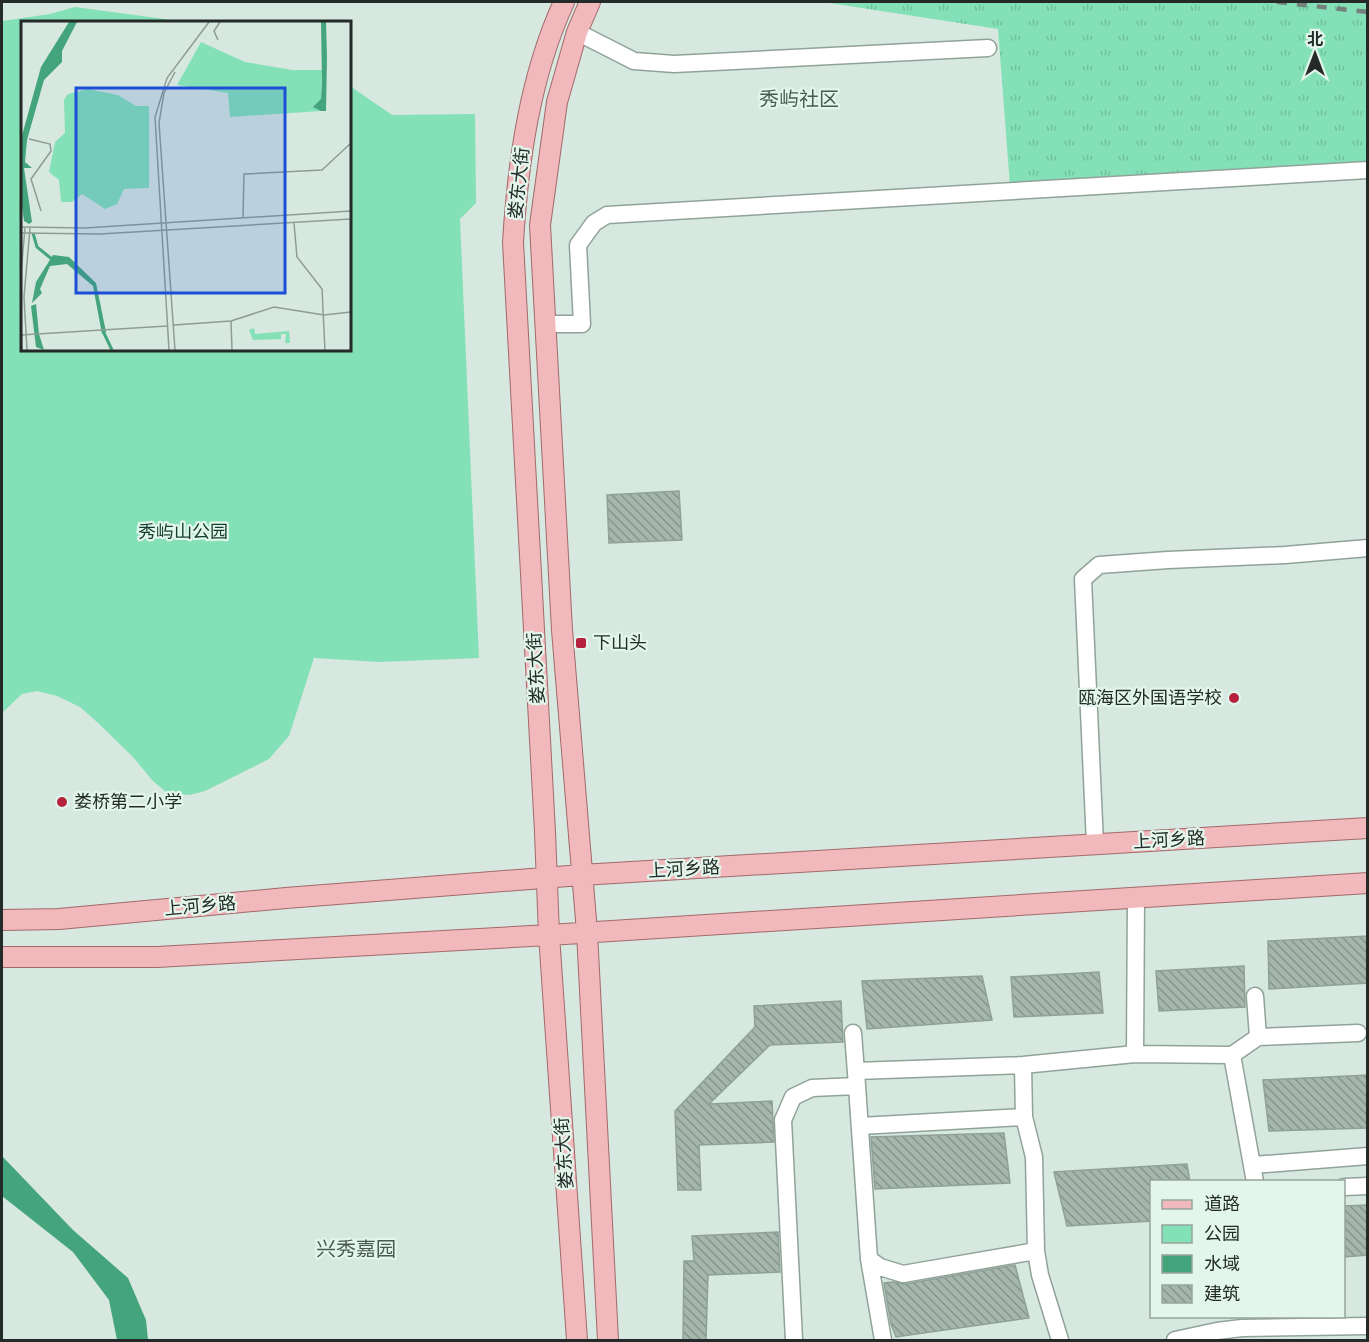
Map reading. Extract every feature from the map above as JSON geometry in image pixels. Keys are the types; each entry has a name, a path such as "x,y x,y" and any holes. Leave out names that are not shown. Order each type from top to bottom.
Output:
{"main road":[{"name":"娄东大街","path":"564,2 549,34 523,138 516,187 513,242 549,935 577,1341"},
{"name":"娄东大街","path":"590,2 577,32 557,102 540,225 562,630 587,932 609,1341"},
{"name":"上河乡路","path":"2,920 59,920 286,898 581,875 1368,828"},
{"path":"2,957 158,957 549,935 1368,883"}],"street":[{"path":"577,32 634,61 674,64 987,48"},
{"path":"545,324 582,324 578,245 594,223 607,216 1368,170"},
{"path":"1095,844 1083,579 1099,565 1368,548"},
{"path":"1135,1054 1136,898"},
{"path":"1255,996 1258,1037"},
{"path":"854,1033 869,1259 883,1341"},
{"path":"794,1341 783,1120 793,1097 812,1088 856,1079 1135,1054 1232,1055 1258,1037 1358,1033"},
{"path":"1232,1055 1254,1173 1368,1156"},
{"path":"1023,1065 1024,1117 1034,1157 1036,1251 1040,1275 1060,1341"},
{"path":"860,1126 1024,1117"},
{"path":"1345,1187 1368,1186"},
{"path":"869,1259 880,1267 903,1274 1036,1251"},
{"path":"1175,1341 1242,1322 1368,1326"}],"green space":[{"path":"823,2 1367,2 1367,165 1010,186 998,29"},
{"name":"秀屿山公园","path":"75,7 180,21 21,21 21,351 351,351 351,87 392,115 475,114 476,203 460,219 479,658 379,662 314,658 289,736 269,759 205,791 190,795 167,793 80,707 57,696 37,691 22,694 2,713 2,21 50,14"}],"water":[{"path":"2,1156 73,1230 128,1278 146,1320 148,1340 117,1340 109,1300 73,1252 2,1196"}],"building":[{"path":"679,491 682,540 609,543 607,495"},
{"path":"1368,936 1368,983 1269,989 1268,941"},
{"path":"1244,966 1245,1007 1159,1011 1156,971"},
{"path":"1099,972 1103,1013 1014,1017 1011,977"},
{"path":"982,976 992,1020 867,1029 862,981"},
{"path":"841,1001 843,1042 770,1045 709,1104 772,1101 774,1142 699,1145 701,1190 678,1190 675,1111 755,1027 754,1006"},
{"path":"1368,1075 1368,1128 1269,1131 1263,1080"},
{"path":"1004,1133 1010,1183 875,1189 871,1137"},
{"path":"1187,1164 1190,1180 1150,1180 1150,1221 1067,1226 1054,1172"},
{"path":"1368,1205 1368,1255 1345,1257 1345,1206"},
{"path":"778,1232 780,1272 708,1275 706,1341 683,1341 684,1261 694,1261 692,1236"},
{"path":"1015,1265 1029,1318 896,1337 891,1324 884,1283 905,1284"}],"railway":[{"path":"1277,2 1368,12"}],"place":[{"name":"下山头","path":"581,643"},
{"name":"瓯海区外国语学校","path":"1234,698"},
{"name":"娄桥第二小学","path":"62,802"}],"district":[{"name":"秀屿社区","path":"799,99"},
{"name":"兴秀嘉园","path":"356,1249"}]}
